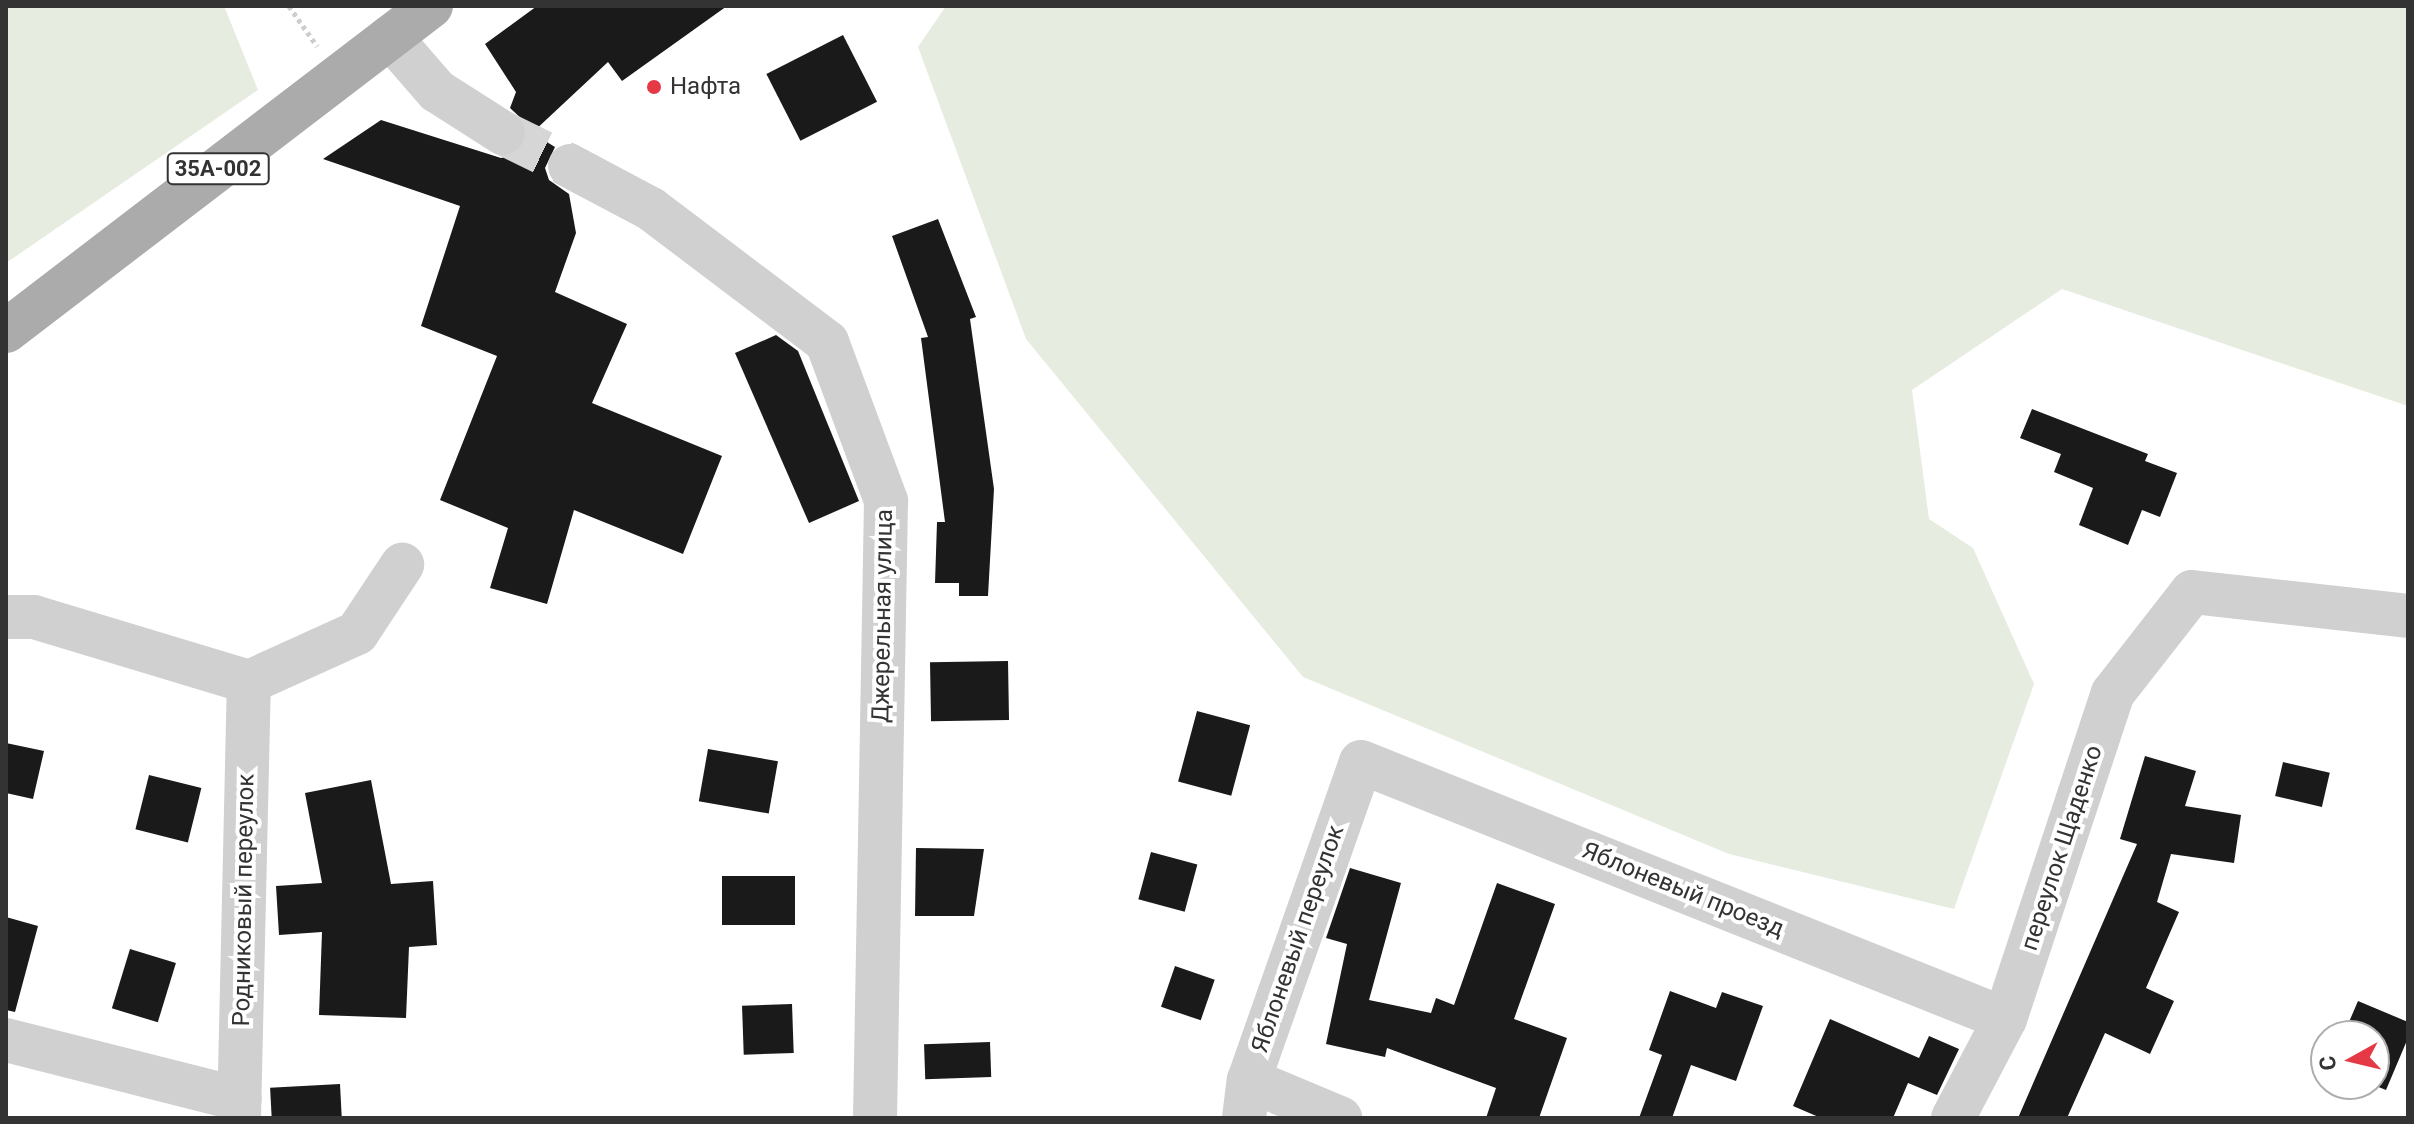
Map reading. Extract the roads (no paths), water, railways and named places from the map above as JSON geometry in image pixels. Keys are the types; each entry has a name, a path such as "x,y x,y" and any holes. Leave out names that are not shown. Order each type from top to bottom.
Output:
{"main road":[{"name":"35А-002","path":"6,331 431,6"}],"street":[{"path":"390,37 437,91 503,133"},
{"name":"Джерельная улица","path":"570,166 651,209 827,342 886,501 875,1118"},
{"path":"6,617 34,617 249,682 357,633 402,565"},
{"name":"переулок Щаденко","path":"1953,1118 2005,1019 2113,693 2192,592 2408,616"},
{"name":"Родниковый переулок","path":"239,1109 249,682"},
{"name":"Яблоневый проезд","path":"1361,762 2005,1019"},
{"name":"Яблоневый переулок","path":"1246,1099 1361,762"},
{"path":"6,1040 239,1109"},
{"path":"1246,1099 1340,1118"}],"tunnel":[{"path":"503,133 570,166"}],"place":[{"name":"Нафта","path":"654,87"}]}
